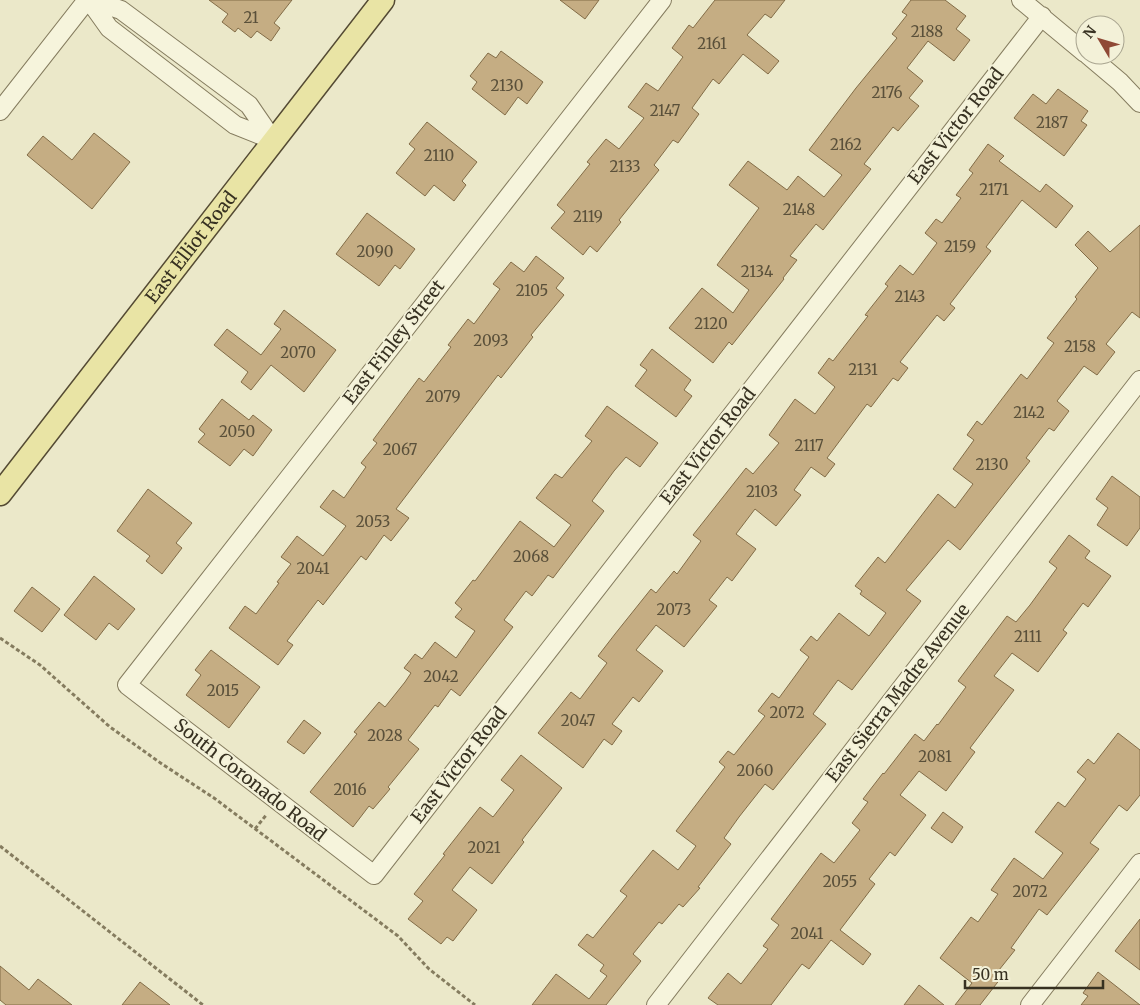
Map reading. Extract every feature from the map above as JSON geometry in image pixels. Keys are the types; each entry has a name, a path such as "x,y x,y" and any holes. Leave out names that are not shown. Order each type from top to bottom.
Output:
{"main road":[{"name":"East Elliot Road","path":"0,494 383,0"}],"street":[{"path":"0,111 89,0"},
{"path":"89,0 121,10 249,105 273,140"},
{"path":"89,0 109,28 235,125 273,140"},
{"name":"East Finley Street","path":"127,685 662,0"},
{"path":"1021,0 1075,44"},
{"name":"East Victor Road","path":"374,875 1042,16"},
{"path":"1099,65 1120,82 1140,103"},
{"name":"East Sierra Madre Avenue","path":"656,1005 1140,380"},
{"name":"South Coronado Road","path":"127,685 374,875"},
{"path":"1030,1005 1140,863"}],"path":[{"path":"0,638 40,665 110,727 214,798 398,936 429,969 475,1005"},
{"path":"0,846 202,1005"}],"building":[{"path":"209,0 292,0 274,23 280,28 271,41 257,31 251,38 238,28 235,32 222,22 228,14"},
{"path":"560,0 599,0 585,19"},
{"path":"715,0 785,0 771,18 765,14 747,35 779,61 768,74 743,54 719,84 713,79 692,108 699,114 678,143 673,140 654,165 659,170 619,220 621,222 597,252 590,246 583,255 551,228 565,212 557,205 590,164 587,162 606,139 619,149 644,118 628,107 646,83 658,91 683,57 672,48 689,25 693,28"},
{"path":"911,0 945,0 966,16 956,29 970,40 954,61 928,41 907,68 923,81 909,98 919,106 898,131 893,127 864,164 871,169 823,230 816,224 790,256 797,260 784,279 732,345 729,342 713,363 669,328 702,288 733,313 749,290 717,265 759,208 729,185 748,161 787,190 798,176 824,197 842,175 809,150 897,38 892,34 907,15 902,12"},
{"path":"501,51 543,82 527,104 518,97 505,115 472,89 477,82 470,76 488,53 496,58"},
{"path":"1058,89 1088,111 1081,121 1087,125 1064,156 1014,118 1033,94 1046,104"},
{"path":"427,122 477,162 462,181 466,185 454,201 434,185 425,196 396,173 415,149 409,144"},
{"path":"94,133 130,162 92,209 27,155 43,136 72,160"},
{"path":"988,144 1004,156 999,161 1040,192 1046,184 1073,206 1056,228 1022,200 986,247 991,251 950,304 955,308 944,321 937,315 900,362 908,368 898,381 893,378 871,407 867,404 827,458 835,464 825,477 811,467 794,490 801,495 776,526 755,509 736,534 756,549 732,581 727,577 709,600 717,606 684,647 656,625 636,650 663,671 639,702 633,697 612,724 622,731 612,745 604,739 583,768 538,733 571,692 580,699 607,663 598,656 615,634 651,589 656,593 674,571 677,574 701,541 693,535 746,468 753,474 779,443 769,435 795,399 815,414 835,387 818,373 829,358 833,361 868,316 865,315 888,286 885,284 900,265 913,275 937,243 925,233 936,219 942,223 961,198 956,195 973,173 969,170"},
{"path":"367,213 415,249 400,269 395,265 379,286 336,254"},
{"path":"1140,225 1140,318 1132,312 1106,344 1115,352 1097,375 1084,366 1057,401 1069,411 1054,431 1049,428 1026,458 1030,461 960,550 948,540 906,590 921,601 852,690 838,680 813,714 826,724 773,790 765,784 739,817 724,838 731,844 698,887 700,888 683,907 679,904 662,924 659,922 633,954 641,961 606,1005 532,1005 556,974 589,999 607,976 600,971 604,965 578,945 587,934 593,938 627,896 620,891 653,850 678,870 696,846 676,831 725,767 719,762 728,751 734,755 765,716 758,711 772,693 779,698 809,657 800,650 811,636 817,641 839,613 869,636 886,613 860,594 862,591 855,586 878,557 885,563 938,494 955,508 973,484 953,469 974,440 967,435 977,421 982,425 1021,374 1027,379 1054,343 1047,338 1077,299 1075,297 1098,268 1075,245 1088,231 1110,252"},
{"path":"536,256 564,278 556,288 564,295 531,335 533,337 501,378 498,375 396,509 409,518 391,541 384,535 366,560 361,556 323,605 318,600 287,641 293,645 278,665 229,628 245,606 256,614 279,583 277,582 291,564 281,557 297,536 323,556 346,526 320,507 333,490 344,498 366,467 361,463 377,443 373,440 419,378 424,382 451,347 448,345 468,319 474,324 500,289 493,284 511,262 524,272"},
{"path":"284,310 336,350 304,392 271,365 251,390 241,382 248,372 214,345 227,329 261,355 281,329 274,324"},
{"path":"652,349 691,380 684,390 692,396 676,417 635,386 647,370 640,365"},
{"path":"222,399 249,420 253,415 272,430 253,456 244,449 230,466 198,442 205,434 199,429"},
{"path":"607,406 658,443 640,467 626,457 614,471 592,501 604,511 553,578 548,575 532,596 526,591 504,620 513,627 460,696 451,689 438,707 435,705 408,740 419,749 388,787 390,789 373,809 369,806 353,827 310,792 357,734 354,732 379,702 385,707 405,682 411,673 404,668 415,654 422,659 435,642 456,658 475,631 455,617 462,609 455,603 473,580 475,581 520,521 554,547 571,525 536,498 555,474 562,478 592,441 585,436"},
{"path":"1112,476 1140,497 1140,528 1127,546 1097,525 1108,508 1096,499"},
{"path":"148,489 192,523 176,543 182,548 162,574 146,561 150,556 117,531"},
{"path":"1069,535 1090,551 1085,558 1111,576 1088,607 1083,603 1063,630 1067,633 1038,672 1012,653 994,676 1014,690 970,748 975,752 946,791 919,771 900,795 926,815 895,856 890,852 869,879 875,884 840,930 871,954 863,965 831,940 809,969 802,964 771,1005 718,1005 708,998 728,973 741,984 768,949 763,946 779,925 771,919 821,853 834,863 860,830 852,823 868,802 863,799 915,734 924,741 938,725 966,687 958,681 1007,616 1016,622 1057,568 1049,562"},
{"path":"94,576 135,609 118,630 109,623 96,640 64,615"},
{"path":"32,587 60,609 42,632 14,611"},
{"path":"211,650 260,687 229,728 186,695 201,675 195,670"},
{"path":"304,720 321,733 304,754 287,742"},
{"path":"1118,733 1140,750 1140,795 1127,811 1119,805 1090,843 1099,849 1047,915 1039,909 1011,948 1015,950 999,970 1004,974 980,1005 955,1005 972,983 940,958 971,917 978,922 998,894 991,890 1014,858 1043,879 1063,853 1035,832 1058,802 1065,807 1086,779 1077,772 1088,759 1094,764"},
{"path":"521,755 562,788 522,840 524,842 492,884 470,867 452,890 477,910 453,941 447,937 441,944 408,919 423,901 414,894 480,807 493,817 514,790 501,780"},
{"path":"943,812 963,827 952,843 931,828"},
{"path":"1140,919 1140,970 1115,951"},
{"path":"0,966 29,990 38,979 72,1005 6,1005 0,1000"},
{"path":"1098,972 1140,1005 1081,1005 1088,996 1083,993"},
{"path":"140,982 170,1005 122,1005"},
{"path":"919,985 944,1005 904,1005"}]}
